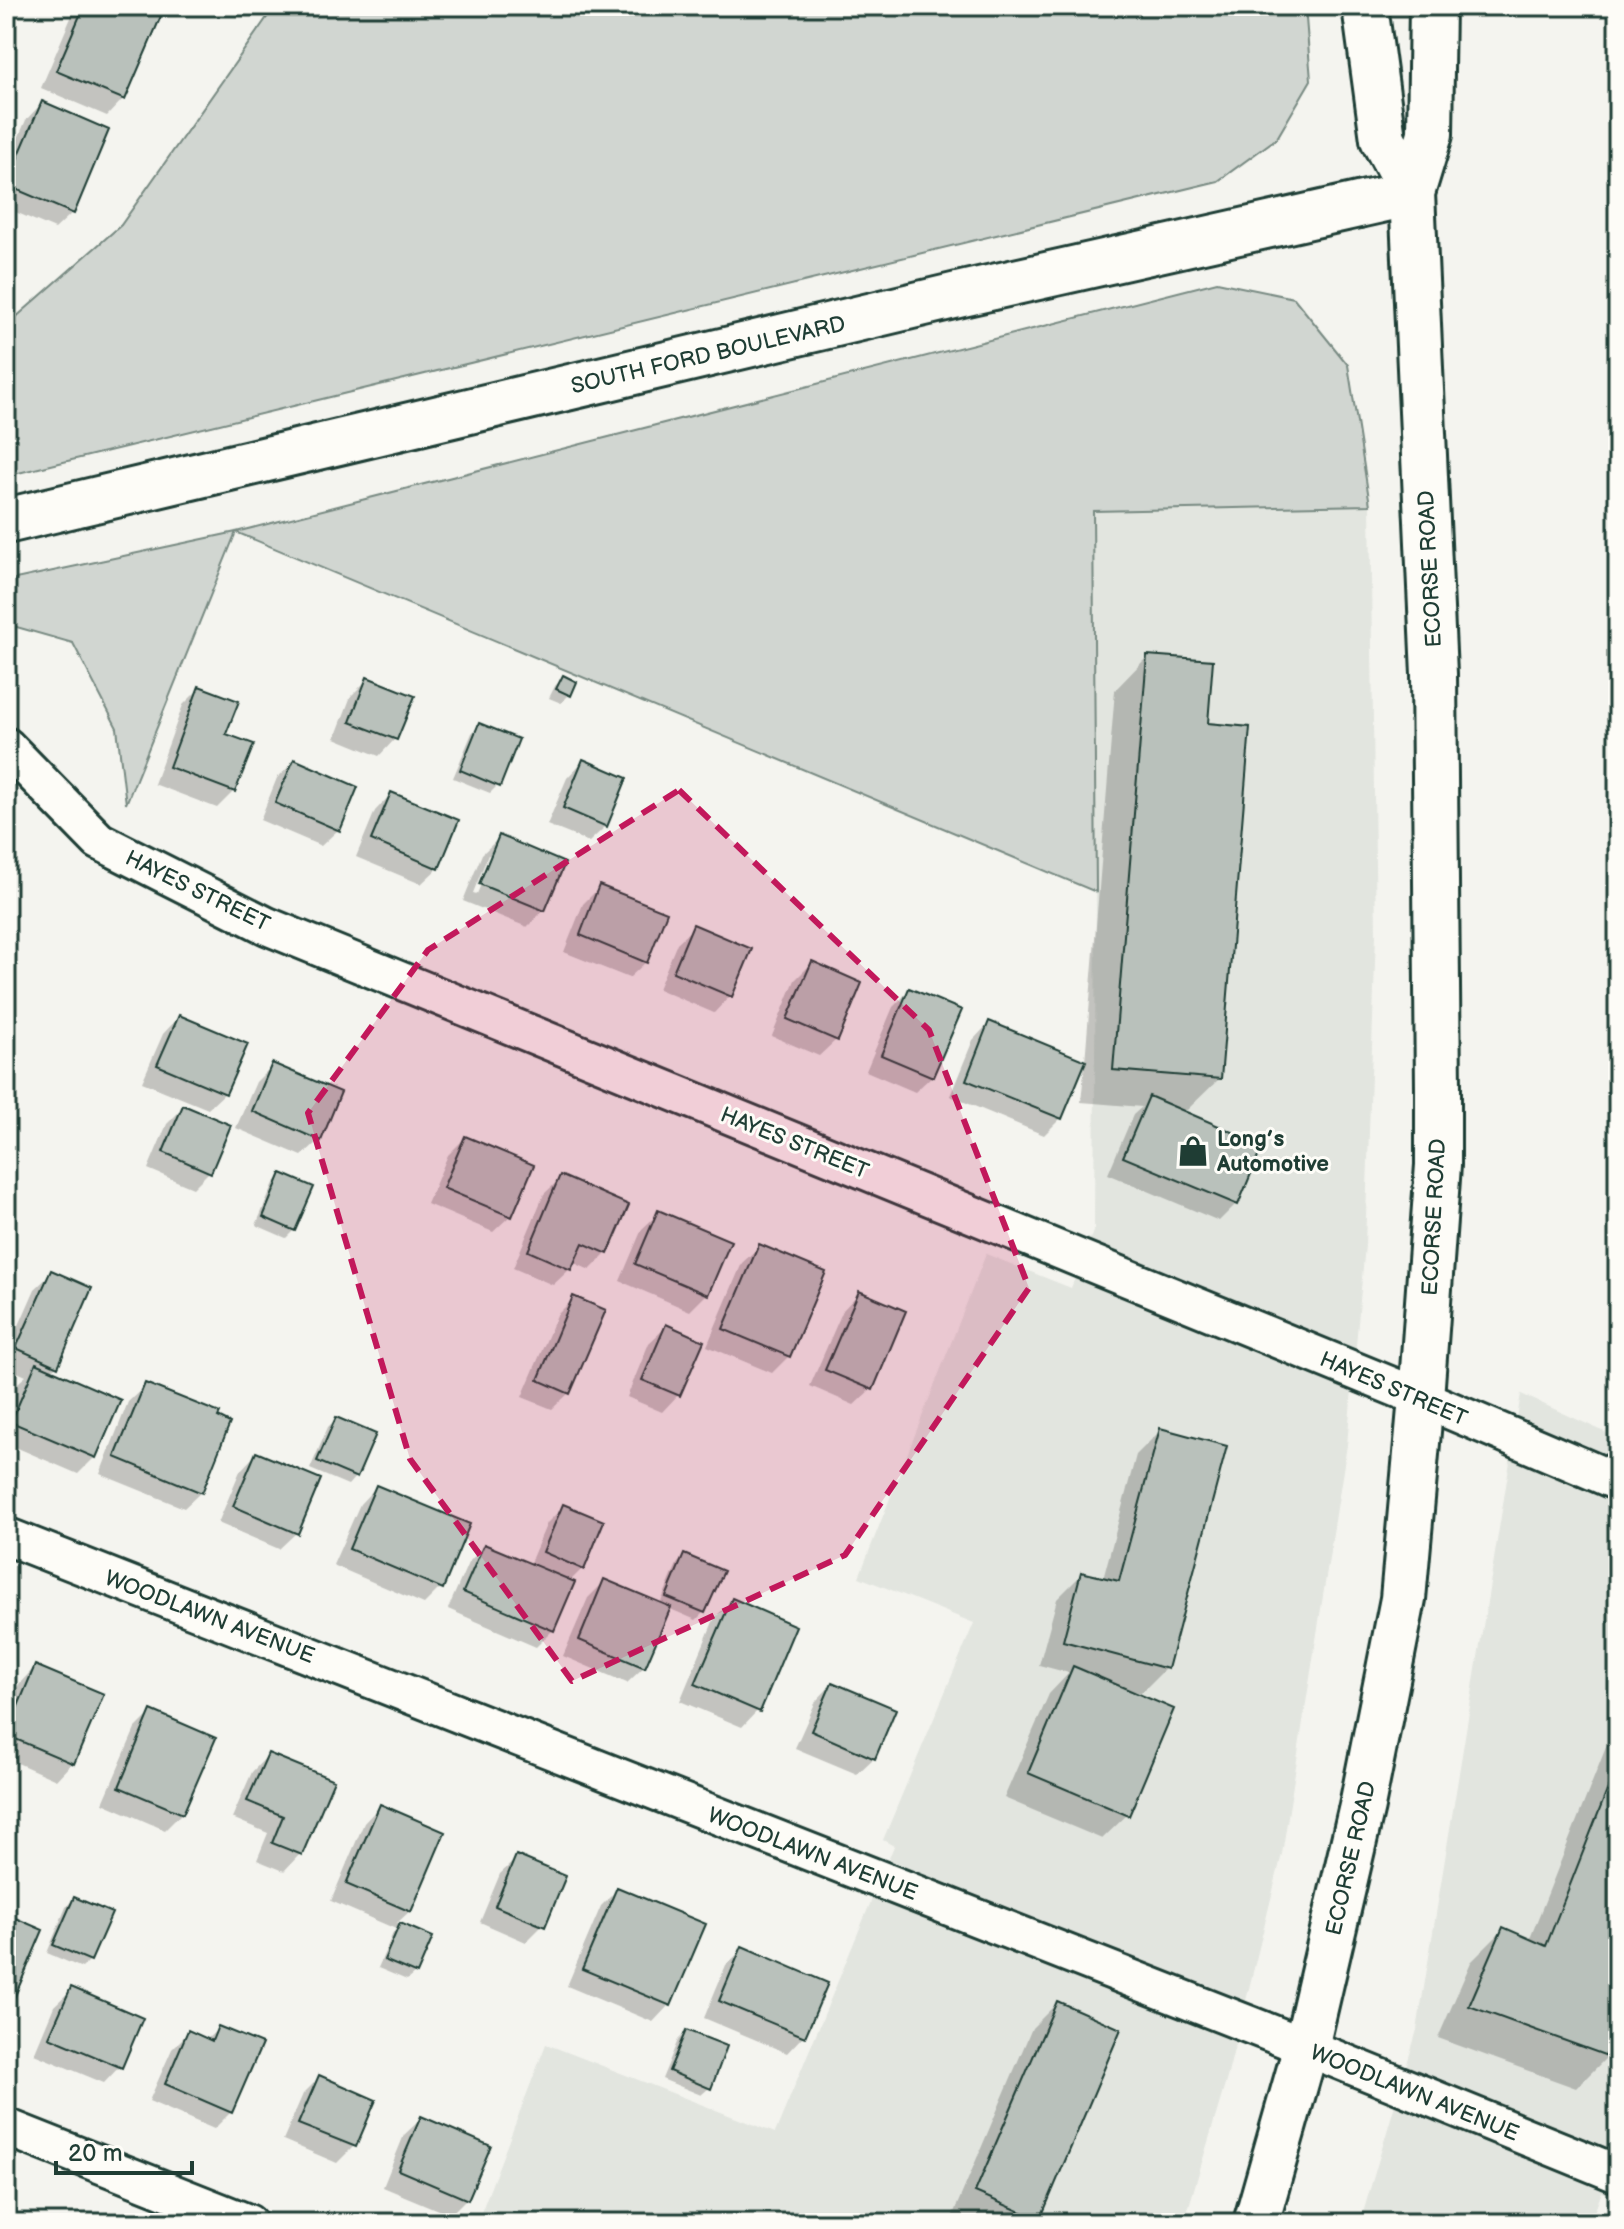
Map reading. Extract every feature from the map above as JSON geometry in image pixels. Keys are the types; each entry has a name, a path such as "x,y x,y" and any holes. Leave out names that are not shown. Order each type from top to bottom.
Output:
{"main road":[{"name":"ECORSE ROAD","path":"1365,6 1383,139 1412,193"},
{"name":"ECORSE ROAD","path":"1256,2223 1306,2047 1362,1806 1403,1599 1421,1398 1438,1165 1438,1073 1434,674 1412,193 1430,134 1432,6"},
{"name":"SOUTH FORD BOULEVARD","path":"6,521 962,294 1412,193"}],"street":[{"name":"HAYES STREET","path":"6,746 99,841 267,926 1421,1398 1618,1482"},
{"name":"WOODLAWN AVENUE","path":"6,1536 1306,2047 1618,2174"},
{"path":"6,2127 248,2223"}],"highlighted area":[{"path":"679,790 929,1030 1029,1288 845,1555 572,1681 410,1459 308,1113 428,950"}],"shaded area":[{"path":"275,6 1305,6 1311,80 1277,138 1218,181 6,476 6,326 121,225"},
{"path":"1217,282 1294,298 1348,365 1370,505 1093,511 1096,892 236,532"},
{"path":"1370,505 1376,934 1365,1245 1347,1445 1282,1854 1227,2078 1184,2223 477,2223 546,2044 775,2133 894,1846 883,1840 974,1623 859,1577 986,1254 1071,1288 1094,1229 1096,892 1092,510"},
{"path":"236,532 126,804 117,728 73,643 6,624 6,581"},
{"path":"1521,1394 1618,1438 1618,2197 1602,2192 1590,2223 1360,2223 1417,2030"}],"building":[{"path":"84,6 136,6 161,16 125,100 56,71"},
{"path":"42,101 109,130 74,214 6,185"},
{"path":"1147,655 1213,660 1208,723 1250,727 1221,1079 1113,1070"},
{"path":"563,675 577,682 571,696 556,689"},
{"path":"367,677 415,696 397,740 350,722"},
{"path":"199,686 239,701 226,734 254,744 235,792 169,767"},
{"path":"479,723 519,739 500,787 460,770"},
{"path":"294,759 358,787 340,831 275,803"},
{"path":"583,759 627,778 607,827 563,808"},
{"path":"391,792 459,820 439,869 371,840"},
{"path":"499,835 565,863 545,911 479,884"},
{"path":"599,885 667,912 647,963 580,935"},
{"path":"693,924 752,949 732,997 673,972"},
{"path":"812,961 862,983 838,1041 787,1019"},
{"path":"909,988 962,1010 933,1077 881,1055"},
{"path":"179,1015 248,1044 226,1094 157,1065"},
{"path":"989,1021 1086,1061 1062,1119 966,1080"},
{"path":"272,1063 341,1092 321,1141 252,1111"},
{"name":"Long’s Automotive","path":"1149,1096 1263,1145 1238,1205 1123,1157"},
{"path":"183,1105 231,1125 211,1173 163,1152"},
{"path":"465,1136 534,1165 512,1217 443,1188"},
{"path":"281,1173 314,1187 295,1231 263,1217"},
{"path":"560,1175 629,1205 608,1254 583,1243 571,1270 528,1251"},
{"path":"658,1210 731,1241 708,1295 635,1264"},
{"path":"759,1244 826,1272 790,1357 723,1329"},
{"path":"51,1270 92,1288 58,1367 16,1348"},
{"path":"859,1291 906,1311 873,1390 825,1370"},
{"path":"573,1296 606,1310 570,1394 538,1380"},
{"path":"666,1324 704,1341 680,1396 642,1380"},
{"path":"36,1363 121,1400 96,1458 11,1422"},
{"path":"145,1383 220,1413 218,1417 230,1423 202,1493 115,1457"},
{"path":"336,1417 376,1434 357,1478 317,1461"},
{"path":"1160,1428 1227,1446 1168,1669 1063,1641 1081,1572 1119,1581"},
{"path":"256,1452 321,1479 298,1534 233,1506"},
{"path":"376,1485 470,1524 443,1589 349,1549"},
{"path":"563,1504 604,1521 584,1570 543,1552"},
{"path":"484,1544 575,1582 554,1631 463,1592"},
{"path":"684,1554 724,1571 705,1613 666,1597"},
{"path":"604,1579 671,1607 645,1668 579,1640"},
{"path":"732,1598 796,1626 760,1712 695,1684"},
{"path":"35,1665 104,1694 74,1764 6,1735"},
{"path":"1073,1666 1174,1709 1129,1816 1028,1773"},
{"path":"832,1682 896,1709 875,1759 811,1731"},
{"path":"151,1710 216,1738 183,1814 119,1787"},
{"path":"268,1753 334,1780 302,1855 272,1843 283,1816 247,1801"},
{"path":"1618,1763 1618,2037 1610,2057 1469,2006 1503,1927 1546,1946"},
{"path":"380,1804 445,1832 411,1912 346,1884"},
{"path":"516,1855 566,1876 545,1927 495,1906"},
{"path":"617,1887 706,1924 671,2006 582,1969"},
{"path":"74,1897 112,1913 91,1961 53,1945"},
{"path":"6,1914 43,1930 6,2017"},
{"path":"400,1923 433,1937 417,1974 384,1960"},
{"path":"742,1946 828,1983 805,2037 719,2001"},
{"path":"71,1987 143,2018 122,2068 49,2037"},
{"path":"1057,2001 1121,2029 1040,2220 975,2192"},
{"path":"218,2026 262,2044 232,2113 165,2084 188,2030 212,2041"},
{"path":"686,2030 727,2046 711,2089 669,2071"},
{"path":"319,2075 376,2100 356,2147 298,2124"},
{"path":"421,2116 491,2146 468,2200 398,2170"}],"place":[{"name":"Long’s Automotive","path":"1193,1151"}]}
